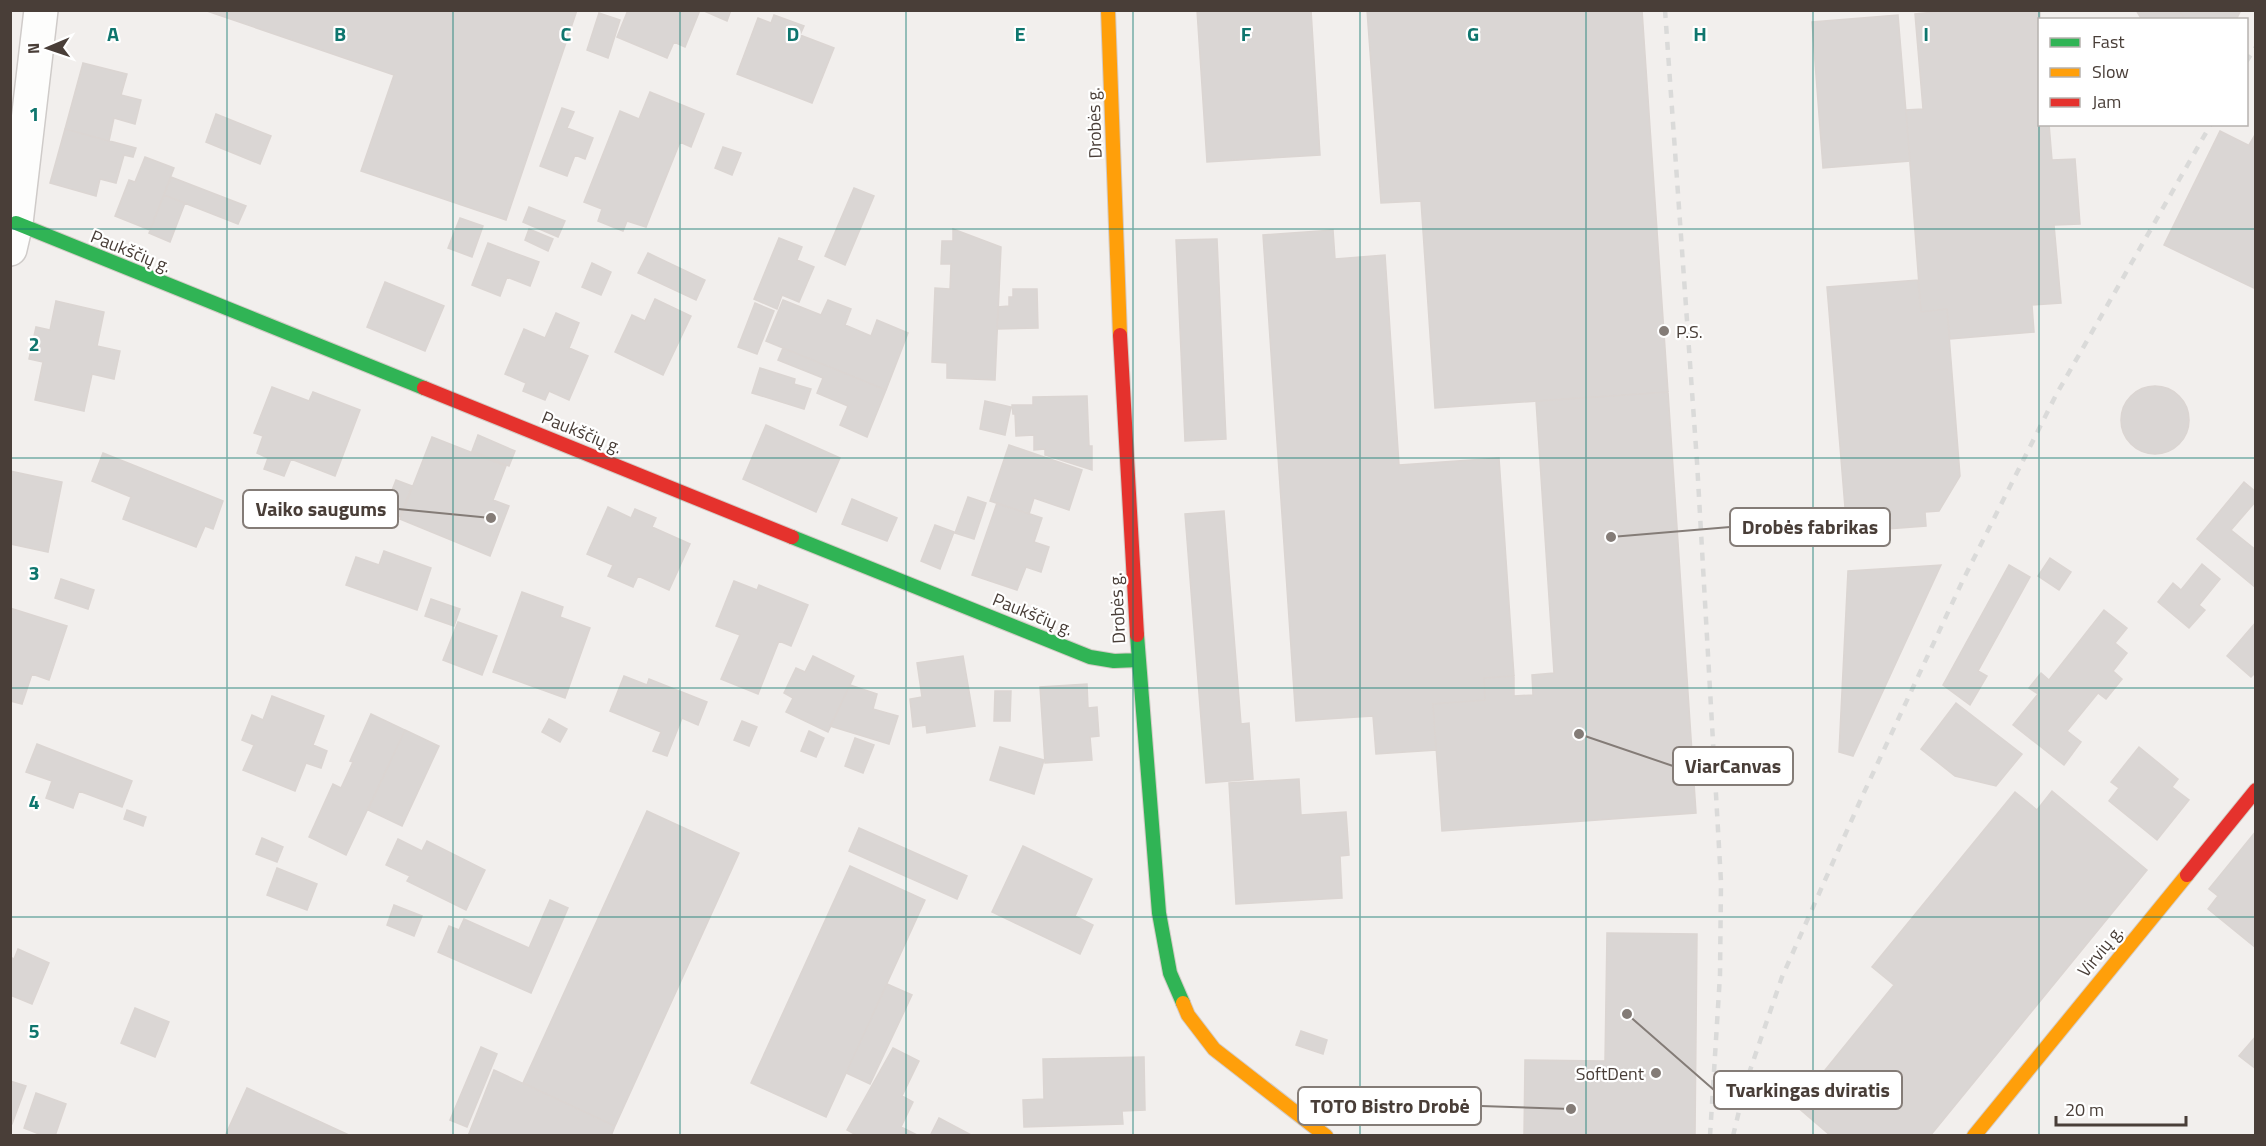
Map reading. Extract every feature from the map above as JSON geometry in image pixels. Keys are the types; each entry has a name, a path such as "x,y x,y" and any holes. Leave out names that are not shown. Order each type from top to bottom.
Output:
{"street":[{"path":"13,236 41,10"},
{"name":"Drobės g.","path":"1108,10 1116,256 1138,660 1153,856 1159,913 1170,973 1188,1015 1214,1049 1326,1136"},
{"name":"Paukščių g.","path":"13,236 1090,657 1114,661 1138,660"},
{"name":"Virvių g.","path":"1974,1136 2256,790"}],"building":[{"path":"204,10 577,10 506,220 361,171 394,75"},
{"path":"628,10 700,10 685,47 674,42 667,58 617,37"},
{"path":"702,10 731,10 727,21"},
{"path":"1197,10 1311,10 1320,155 1207,162"},
{"path":"1367,10 1642,10 1668,392 1435,408 1421,201 1381,203"},
{"path":"1955,10 2040,10 2040,18 2038,18 2038,126 2049,126 2052,160 2075,159 2080,224 2054,225 2061,303 2032,305 2034,332 1950,339 1947,309 1921,312 1906,110 1923,109 1915,14"},
{"path":"2136,10 2179,10 2184,18 2141,18"},
{"path":"2179,10 2241,10 2237,18 2184,18"},
{"path":"599,13 620,20 608,58 587,50"},
{"path":"774,15 804,26 800,35 834,48 812,103 737,74 758,18 771,23"},
{"path":"1898,15 1910,161 1823,168 1812,22"},
{"path":"83,63 127,74 121,95 141,100 135,124 114,118 109,141 65,129"},
{"path":"650,92 704,114 691,147 680,142 646,227 627,221 623,231 598,221 602,209 584,202 620,111 639,119"},
{"path":"562,108 574,112 567,128 593,138 585,159 575,155 567,176 540,166"},
{"path":"216,114 271,136 260,164 206,142"},
{"path":"65,129 136,148 133,157 124,155 116,183 100,179 96,196 50,183"},
{"path":"2220,131 2256,149 2256,289 2164,245"},
{"path":"2256,133 2256,149 2249,145"},
{"path":"723,147 741,153 732,175 715,168"},
{"path":"145,157 174,168 150,230 115,216 129,180 135,182"},
{"path":"171,177 246,206 238,224 164,195"},
{"path":"854,188 874,196 845,265 825,256"},
{"path":"164,195 185,203 170,242 149,233"},
{"path":"529,207 565,221 558,237 523,222"},
{"path":"460,218 483,226 472,257 448,248"},
{"path":"529,229 553,239 548,251 525,240"},
{"path":"953,229 1001,247 995,380 947,378 947,363 932,362 935,288 950,289 951,264 941,264 942,241 953,241"},
{"path":"1333,230 1335,259 1385,255 1399,465 1499,458 1514,676 1484,678 1485,700 1433,704 1436,750 1376,754 1373,716 1296,721 1263,235"},
{"path":"779,238 802,247 797,260 814,267 799,302 782,295 777,309 754,299"},
{"path":"1217,239 1226,439 1185,441 1176,240"},
{"path":"488,243 539,262 530,286 507,277 500,296 472,285"},
{"path":"648,253 705,280 696,300 638,273"},
{"path":"592,263 611,272 601,295 582,287"},
{"path":"1918,280 1921,312 1947,309 1960,476 1939,511 1925,512 1926,526 1847,532 1827,287"},
{"path":"385,282 444,306 425,351 367,327"},
{"path":"1013,289 1037,289 1038,328 997,329 998,307 1009,306 1009,297 1013,297"},
{"path":"655,299 691,316 663,375 615,352 632,315 645,321"},
{"path":"783,300 821,315 828,300 851,309 845,325 871,336 877,320 908,333 886,390 766,341"},
{"path":"56,301 104,312 97,346 120,351 114,379 92,374 84,411 35,400 43,362 29,359 36,327 50,330"},
{"path":"755,303 774,311 757,354 738,347"},
{"path":"556,313 579,323 569,348 588,356 569,400 549,391 545,400 523,391 526,383 505,374 524,329 545,338"},
{"path":"783,348 886,390 867,437 840,425 848,406 817,393 823,378 778,360"},
{"path":"760,368 795,379 794,384 811,389 804,409 752,393"},
{"path":"2155,386 2168,389 2179,396 2186,407 2189,420 2186,433 2179,444 2168,451 2155,454 2142,451 2131,444 2124,433 2121,420 2124,407 2131,396 2142,389"},
{"path":"272,387 309,401 313,392 360,410 335,476 291,459 284,476 264,469 268,458 257,453 263,436 254,433"},
{"path":"1668,392 1696,813 1442,831 1433,704 1485,700 1484,678 1514,676 1514,696 1533,695 1532,675 1554,673 1536,401"},
{"path":"1087,396 1092,470 1045,455 1045,449 1034,450 1034,435 1016,436 1015,414 1013,414 1012,405 1033,405 1033,397"},
{"path":"985,401 1011,407 1005,435 980,429"},
{"path":"766,425 840,458 816,512 743,479"},
{"path":"478,435 515,451 509,466 472,451"},
{"path":"432,437 506,466 493,500 509,506 490,556 400,519"},
{"path":"1009,445 1082,470 1069,510 1034,498 1029,514 990,501"},
{"path":"103,453 223,501 213,529 205,526 196,547 123,519 131,497 92,481"},
{"path":"10,471 62,482 48,552 10,544"},
{"path":"396,480 412,486 400,517 384,511"},
{"path":"2244,482 2256,492 2256,501 2231,530 2256,550 2256,588 2197,539"},
{"path":"968,497 986,503 974,539 955,533"},
{"path":"852,499 897,518 887,541 842,524"},
{"path":"997,503 1042,518 1034,542 1049,547 1041,572 1026,567 1017,590 972,575"},
{"path":"608,507 631,518 635,509 656,518 652,527 690,544 669,590 638,576 633,587 608,576 613,565 587,554"},
{"path":"1224,511 1241,724 1249,723 1253,779 1206,783 1185,514"},
{"path":"935,525 954,532 940,569 921,561"},
{"path":"384,551 431,568 417,610 346,585 356,557 379,565"},
{"path":"2050,558 2071,572 2059,590 2038,576"},
{"path":"2202,564 2220,579 2199,605 2205,610 2189,628 2158,602 2173,583 2181,590"},
{"path":"1941,565 1853,756 1839,752 1848,571"},
{"path":"2009,565 2030,577 1978,671 1987,676 1970,705 1943,685"},
{"path":"61,579 94,590 88,609 55,598"},
{"path":"734,581 757,590 759,585 808,605 791,646 779,641 758,694 721,679 740,635 716,626"},
{"path":"522,592 563,607 560,617 590,628 565,698 493,672"},
{"path":"431,599 460,609 454,626 425,616"},
{"path":"10,608 67,626 49,680 32,674 22,704 10,701"},
{"path":"2104,610 2127,628 2115,643 2127,653 2113,671 2122,679 2106,699 2098,693 2067,731 2081,742 2064,765 2013,725 2038,694 2029,688 2041,673 2049,680"},
{"path":"458,622 497,636 482,675 443,660"},
{"path":"2256,622 2256,672 2251,677 2227,656"},
{"path":"813,656 854,676 828,732 786,712 793,698 784,693 796,668 805,672"},
{"path":"963,656 975,726 927,733 926,725 913,727 910,699 922,697 917,663"},
{"path":"624,676 647,685 649,679 707,702 698,725 682,718 667,756 653,751 661,732 610,711"},
{"path":"1087,684 1088,708 1097,707 1099,736 1090,737 1092,760 1045,763 1040,687"},
{"path":"850,685 877,694 873,709 898,716 889,744 830,726"},
{"path":"995,691 1011,691 1010,721 994,721"},
{"path":"272,696 324,716 313,745 327,751 321,768 306,763 295,791 243,770 254,745 242,740 252,715 263,720"},
{"path":"1956,703 2022,754 1996,786 1955,776 1921,749"},
{"path":"371,714 405,730 346,855 309,837 333,784 341,788 353,762 350,761"},
{"path":"549,719 567,729 560,742 542,732"},
{"path":"742,721 757,727 749,746 734,740"},
{"path":"405,730 439,746 402,826 368,810"},
{"path":"809,731 824,738 816,757 801,751"},
{"path":"855,738 874,745 863,773 845,766"},
{"path":"37,744 132,781 122,807 79,791 73,808 46,798 52,781 26,772"},
{"path":"1000,747 1044,760 1034,794 990,780"},
{"path":"2139,747 2178,779 2172,787 2189,800 2157,840 2109,801 2119,788 2111,782"},
{"path":"1299,779 1301,815 1346,812 1349,855 1340,856 1342,898 1236,904 1229,783"},
{"path":"2052,791 2147,870 1930,1136 1831,1136 1796,1106 1894,985 1872,967 2015,792 2037,810"},
{"path":"127,810 146,817 143,826 124,819"},
{"path":"647,811 739,853 615,1126 523,1083"},
{"path":"859,828 967,876 957,899 849,851"},
{"path":"2256,831 2256,948 2208,909 2218,896 2209,889"},
{"path":"262,838 283,847 277,862 256,854"},
{"path":"398,839 422,851 427,841 485,870 466,910 407,881 410,876 386,865"},
{"path":"1023,846 1092,879 1075,916 1093,925 1080,954 992,912"},
{"path":"850,866 925,900 826,1117 751,1083"},
{"path":"277,868 317,884 307,910 267,895"},
{"path":"550,900 568,908 531,993 438,952 449,926 459,930 464,919 529,948"},
{"path":"394,905 422,916 414,936 387,925"},
{"path":"1607,933 1697,934 1695,1136 1524,1136 1525,1060 1605,1061"},
{"path":"18,949 49,963 32,1004 10,995 10,957 14,959"},
{"path":"887,984 912,995 870,1084 846,1073"},
{"path":"135,1008 169,1022 155,1057 121,1043"},
{"path":"1301,1031 1327,1040 1323,1054 1296,1045"},
{"path":"2256,1036 2256,1069 2239,1056"},
{"path":"481,1047 497,1054 467,1127 450,1120"},
{"path":"893,1048 919,1061 902,1096 913,1102 901,1127 919,1136 858,1136 847,1130"},
{"path":"1144,1057 1145,1110 1122,1111 1123,1124 1024,1127 1023,1100 1044,1099 1043,1059"},
{"path":"494,1070 615,1126 611,1136 468,1136"},
{"path":"10,1081 26,1086 12,1124 10,1124"},
{"path":"247,1088 351,1136 225,1136"},
{"path":"36,1093 66,1104 55,1136 44,1136 24,1128"},
{"path":"939,1118 973,1136 930,1136"}],"railway":[{"path":"1665,10 1697,462 1721,882 1720,975 1710,1136"},
{"path":"2248,59 2256,47"},
{"path":"1733,1136 1746,1082 1782,977 1861,799 1963,580 2056,395 2210,126"}],"traffic: fast":[{"path":"16,223 424,388"},
{"path":"792,537 1090,657 1114,661 1138,660"},
{"path":"1137,635 1159,913 1170,973 1183,1003"}],"traffic: slow":[{"path":"1108,10 1120,335"},
{"path":"1974,1136 2187,875"},
{"path":"1183,1003 1188,1015 1214,1049 1326,1136"}],"traffic: jam":[{"path":"1120,335 1137,635"},
{"path":"424,388 792,537"},
{"path":"2187,875 2256,790"}],"place":[{"name":"P.S.","path":"1664,331"},
{"name":"Vaiko saugums","path":"491,518"},
{"name":"Drobės fabrikas","path":"1611,537"},
{"name":"ViarCanvas","path":"1579,734"},
{"name":"Tvarkingas dviratis","path":"1627,1014"},
{"name":"SoftDent","path":"1656,1073"},
{"name":"TOTO Bistro Drobė","path":"1571,1109"}]}
